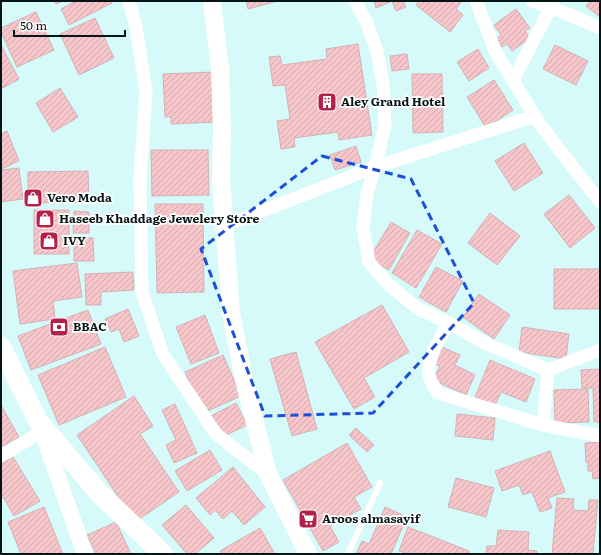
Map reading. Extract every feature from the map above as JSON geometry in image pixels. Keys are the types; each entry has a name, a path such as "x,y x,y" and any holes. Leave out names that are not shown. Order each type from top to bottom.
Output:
{"main road":[{"path":"212,1 220,69 224,226 231,313 244,380 268,474 308,554"},
{"path":"1,347 40,426 100,494 160,553"}],"street":[{"path":"129,1 136,27 146,92 140,178 142,292 163,354 216,434 268,474"},
{"path":"355,1 367,23 377,51 383,83 385,126 367,194 363,227 369,262 389,285 417,308 449,323 485,343 548,370 600,350"},
{"path":"476,1 496,53 535,116 600,202"},
{"path":"532,1 552,4 600,28"},
{"path":"513,80 552,4"},
{"path":"224,226 375,167 535,116"},
{"path":"449,323 434,348 428,368 430,379 438,393 543,425 600,436"},
{"path":"543,425 548,370"},
{"path":"1,456 40,426 84,554"}],"lane":[{"path":"348,554 380,483"}],"highlighted area":[{"path":"322,156 411,179 474,303 373,413 265,416 201,249"}],"building":[{"path":"54,1 63,1 56,4"},
{"path":"76,1 111,1 112,3 69,25 61,9"},
{"path":"246,1 278,1 248,9"},
{"path":"374,1 392,1 376,8"},
{"path":"392,1 403,1 406,7 396,11"},
{"path":"419,1 462,1 456,9 463,15 450,32 416,5"},
{"path":"590,1 600,1 600,17 586,6"},
{"path":"516,9 530,28 525,31 530,38 512,51 507,44 502,47 496,39 501,35 494,25"},
{"path":"36,12 54,50 17,67 1,32 1,28"},
{"path":"95,18 114,58 79,75 60,34"},
{"name":"Aley Grand Hotel","path":"358,44 372,135 339,140 338,132 294,138 295,147 281,149 277,121 290,119 285,85 273,86 269,57 280,56 282,65 327,59 326,49"},
{"path":"1,45 19,79 1,89"},
{"path":"555,45 588,61 576,85 543,69"},
{"path":"478,49 489,68 469,81 457,62"},
{"path":"407,54 409,69 392,71 390,56"},
{"path":"213,72 215,122 171,124 171,117 165,117 163,74"},
{"path":"412,74 442,74 443,132 413,133"},
{"path":"494,80 513,110 486,128 467,97"},
{"path":"60,88 78,117 53,132 36,103"},
{"path":"7,131 19,161 1,169 1,134"},
{"path":"524,143 543,173 514,191 495,161"},
{"path":"356,146 361,162 335,170 330,155"},
{"path":"151,150 208,150 209,195 152,196"},
{"path":"19,168 23,199 1,202 1,170"},
{"path":"88,171 89,202 28,203 28,172"},
{"path":"569,195 595,228 570,248 544,214"},
{"path":"155,204 203,204 204,292 157,293"},
{"path":"34,210 69,210 69,254 34,254"},
{"path":"74,211 89,212 89,233 73,233"},
{"path":"490,213 520,236 497,265 468,243"},
{"path":"391,222 410,233 389,270 369,259"},
{"path":"417,230 442,244 416,288 392,273"},
{"path":"74,238 93,238 94,261 74,261"},
{"path":"77,263 82,297 53,301 55,319 20,324 13,271"},
{"path":"436,267 463,281 446,312 419,297"},
{"path":"554,269 600,269 600,309 554,309"},
{"path":"133,272 134,290 101,292 101,305 86,305 85,274"},
{"path":"479,294 510,315 494,339 463,317"},
{"path":"382,305 409,352 364,378 375,397 354,409 315,342"},
{"path":"128,309 139,336 124,342 119,329 111,332 105,319"},
{"path":"88,310 101,344 31,370 18,336"},
{"path":"205,315 219,353 191,364 176,327"},
{"path":"522,327 569,334 566,359 519,352"},
{"path":"105,347 126,397 59,425 38,375"},
{"path":"442,347 460,355 455,365 475,375 466,395 433,380 440,366 434,364"},
{"path":"296,352 317,429 292,436 270,359"},
{"path":"223,355 241,396 203,413 185,372"},
{"path":"490,360 535,379 526,402 501,392 495,405 475,397"},
{"path":"600,369 600,422 594,422 593,388 582,388 581,370"},
{"path":"588,389 589,422 555,423 554,390"},
{"path":"134,396 153,426 140,434 179,492 135,522 77,435"},
{"path":"236,403 247,425 222,437 211,416"},
{"path":"175,404 197,453 174,463 166,445 176,440 162,410"},
{"path":"1,405 19,437 1,447"},
{"path":"457,414 495,418 493,440 455,436"},
{"path":"356,428 374,445 367,452 349,435"},
{"path":"600,442 600,478 593,479 592,471 588,471 588,462 586,463 585,443"},
{"path":"347,443 372,487 354,497 361,509 330,526 339,542 323,551 283,480"},
{"path":"210,450 222,470 187,491 175,471"},
{"path":"550,451 565,492 548,498 552,508 540,512 532,492 523,495 519,485 502,491 495,471"},
{"path":"13,457 40,501 14,516 3,497 1,498 1,464"},
{"path":"233,467 265,507 244,525 232,511 223,519 215,510 210,515 196,498"},
{"path":"456,478 494,488 486,517 448,507"},
{"path":"557,498 574,499 573,510 588,511 589,500 598,500 593,554 552,554"},
{"path":"186,505 214,538 195,554 187,554 162,525"},
{"path":"44,507 63,554 21,554 8,522"},
{"path":"385,507 407,517 391,554 356,554 362,541 369,544"},
{"path":"116,522 131,554 96,554 87,535"},
{"path":"408,527 469,551 468,554 408,554 399,551"},
{"path":"260,528 275,554 222,554 220,551"},
{"path":"498,530 529,532 528,550 537,551 537,554 486,554 487,546 496,546"}],"place":[{"name":"Aley Grand Hotel","path":"327,102"},
{"name":"Vero Moda","path":"33,198"},
{"name":"Haseeb Khaddage Jewelery Store","path":"45,219"},
{"name":"IVY","path":"49,241"},
{"name":"BBAC","path":"59,327"},
{"name":"Aroos almasayif","path":"308,519"}]}
